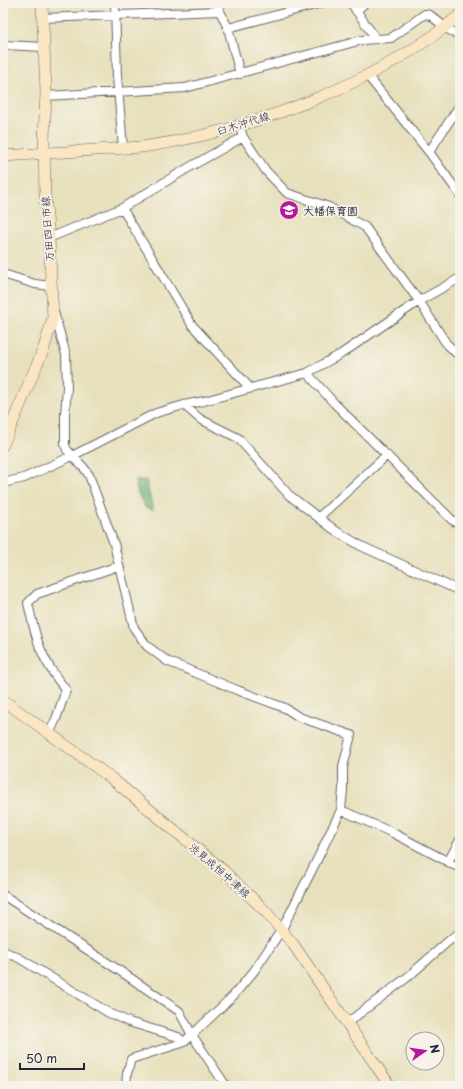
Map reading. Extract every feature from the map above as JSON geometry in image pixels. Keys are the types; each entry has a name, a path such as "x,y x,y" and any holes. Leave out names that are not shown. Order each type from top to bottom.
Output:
{"main road":[{"name":"万田四日市線","path":"3,444 44,348 54,310 45,196 44,153 46,96 42,3"},
{"name":"臼木沖代線","path":"3,156 163,144 215,132 281,111 326,94 388,64 446,28 460,16"},
{"name":"渋見成恒中津線","path":"3,700 111,778 225,872 246,892 282,929 390,1086"}],"street":[{"path":"115,3 118,92 123,148"},
{"path":"216,3 228,28 240,74"},
{"path":"228,28 322,3"},
{"path":"351,3 376,39"},
{"path":"356,10 365,3"},
{"path":"43,18 220,11"},
{"path":"46,96 185,88 362,40 392,38 425,14 430,15 446,28 460,36"},
{"path":"3,45 44,47"},
{"path":"367,74 430,152 460,195"},
{"path":"430,152 460,105"},
{"path":"239,124 243,137 266,170 287,193 329,207 365,227 419,301 446,343 460,357"},
{"path":"49,238 122,208 243,137"},
{"path":"122,208 192,324 250,388"},
{"path":"3,274 35,284 51,286"},
{"path":"3,483 24,478 72,456 156,413 307,373 341,354 419,301 460,278"},
{"path":"54,310 66,355 67,387 65,445 67,450 89,475 114,544 118,566 134,628 147,646 167,661 285,708 299,717 351,735 343,767 343,790 340,810 282,929 254,971 233,996 192,1036 183,1042 131,1059 126,1086"},
{"path":"307,373 334,403 452,520 460,524"},
{"path":"184,405 200,419 238,438 289,495 336,531 361,546 460,591"},
{"path":"319,517 387,455"},
{"path":"49,734 66,690 53,674 44,659 37,642 28,603 37,594 118,566"},
{"path":"340,810 393,833 460,868"},
{"path":"448,862 460,840"},
{"path":"3,895 160,997 178,1011 192,1036 226,1086"},
{"path":"347,1023 409,976 452,938 460,933"},
{"path":"3,951 19,958 109,1013 129,1022 178,1037 183,1042"}],"green space":[{"path":"146,480 153,510 145,507 138,494 135,481"}],"place":[{"name":"大幡保育園","path":"289,210"}]}
